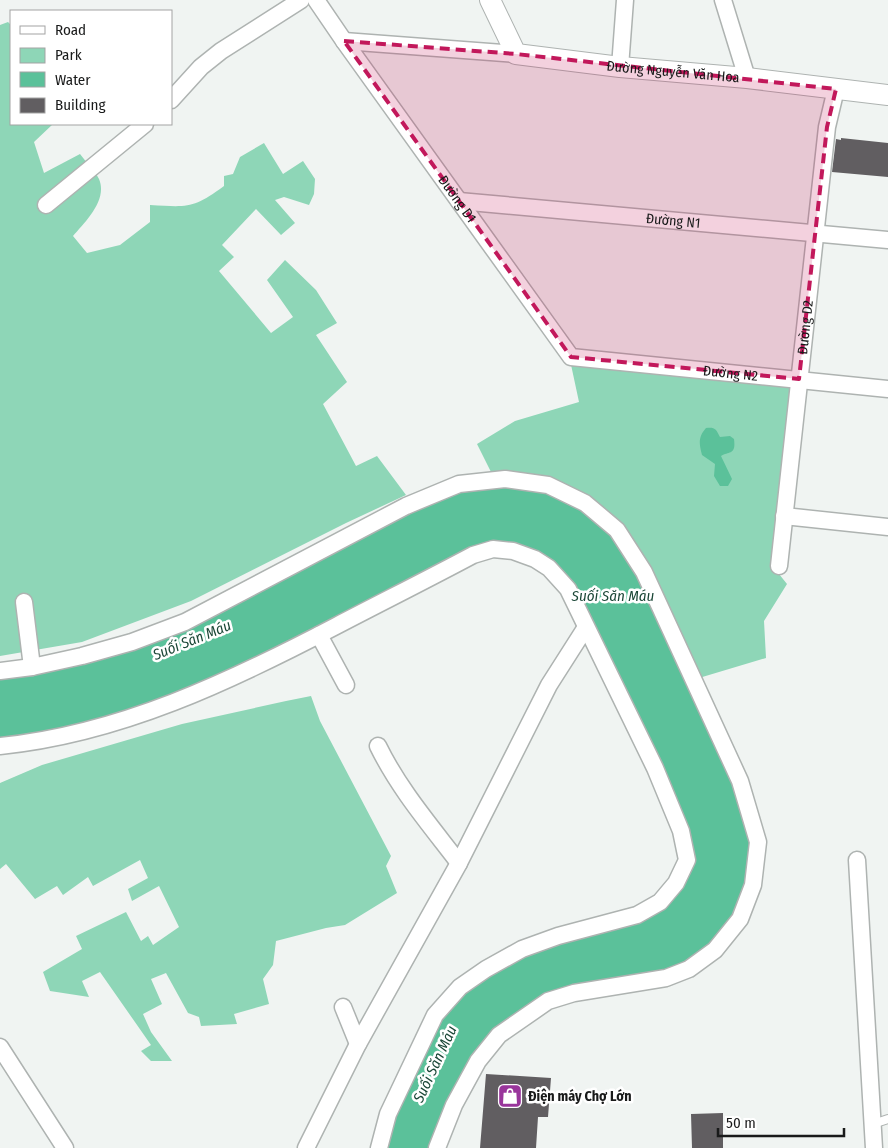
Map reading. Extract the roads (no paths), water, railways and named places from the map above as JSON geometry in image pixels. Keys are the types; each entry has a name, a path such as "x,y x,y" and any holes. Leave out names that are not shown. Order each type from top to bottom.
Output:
{"street":[{"path":"172,99 201,67 221,51 301,0"},
{"name":"Đường D1","path":"316,0 571,356"},
{"path":"490,0 516,54"},
{"path":"620,67 626,0"},
{"path":"723,0 747,78"},
{"path":"344,41 516,54"},
{"name":"Đường Nguyễn Văn Hoa","path":"516,54 620,67 747,78 888,95"},
{"name":"Đường D2","path":"779,566 827,128 836,89"},
{"path":"46,205 145,125"},
{"name":"Đường N1","path":"459,201 888,240"},
{"name":"Đường N2","path":"571,356 888,389"},
{"path":"0,671 32,667 82,656 132,642 185,622 406,506 459,484 505,479 548,485 585,503 617,530 644,572 740,781 758,842 753,885 740,919 715,950 689,968 666,978 574,993 548,1001 499,1035 478,1061 454,1105 437,1148"},
{"path":"784,516 888,528"},
{"path":"0,746 66,735 107,724 180,700 265,663 473,555 493,549 513,552 535,559 549,568 568,589 655,768 681,831 687,860 676,883 660,902 637,915 558,936 522,949 486,968 460,988 435,1015 388,1114 379,1148"},
{"path":"24,602 32,667"},
{"path":"306,1148 358,1044 458,863 549,685 586,626"},
{"path":"319,635 346,685"},
{"path":"378,746 400,786 458,863"},
{"path":"857,860 880,1122 874,1148"},
{"path":"343,1007 358,1044"},
{"path":"0,1047 66,1148"}],"water":[{"path":"706,428 715,429 720,437 730,436 734,439 733,450 721,456 732,479 728,486 720,486 714,476 715,464 702,455 700,441"},
{"name":"Suối Săn Máu","path":"504,484 545,490 582,507 612,534 638,574 734,783 752,843 747,883 735,915 711,946 685,964 665,972 572,987 494,1030 432,1148 385,1148 394,1116 440,1019 464,991 524,955 559,942 641,921 693,861 573,586 493,543 262,659 119,715 71,727 0,740 0,678 87,661 460,490"}],"place":[{"name":"Điện máy Chợ Lớn","path":"510,1096"}]}
